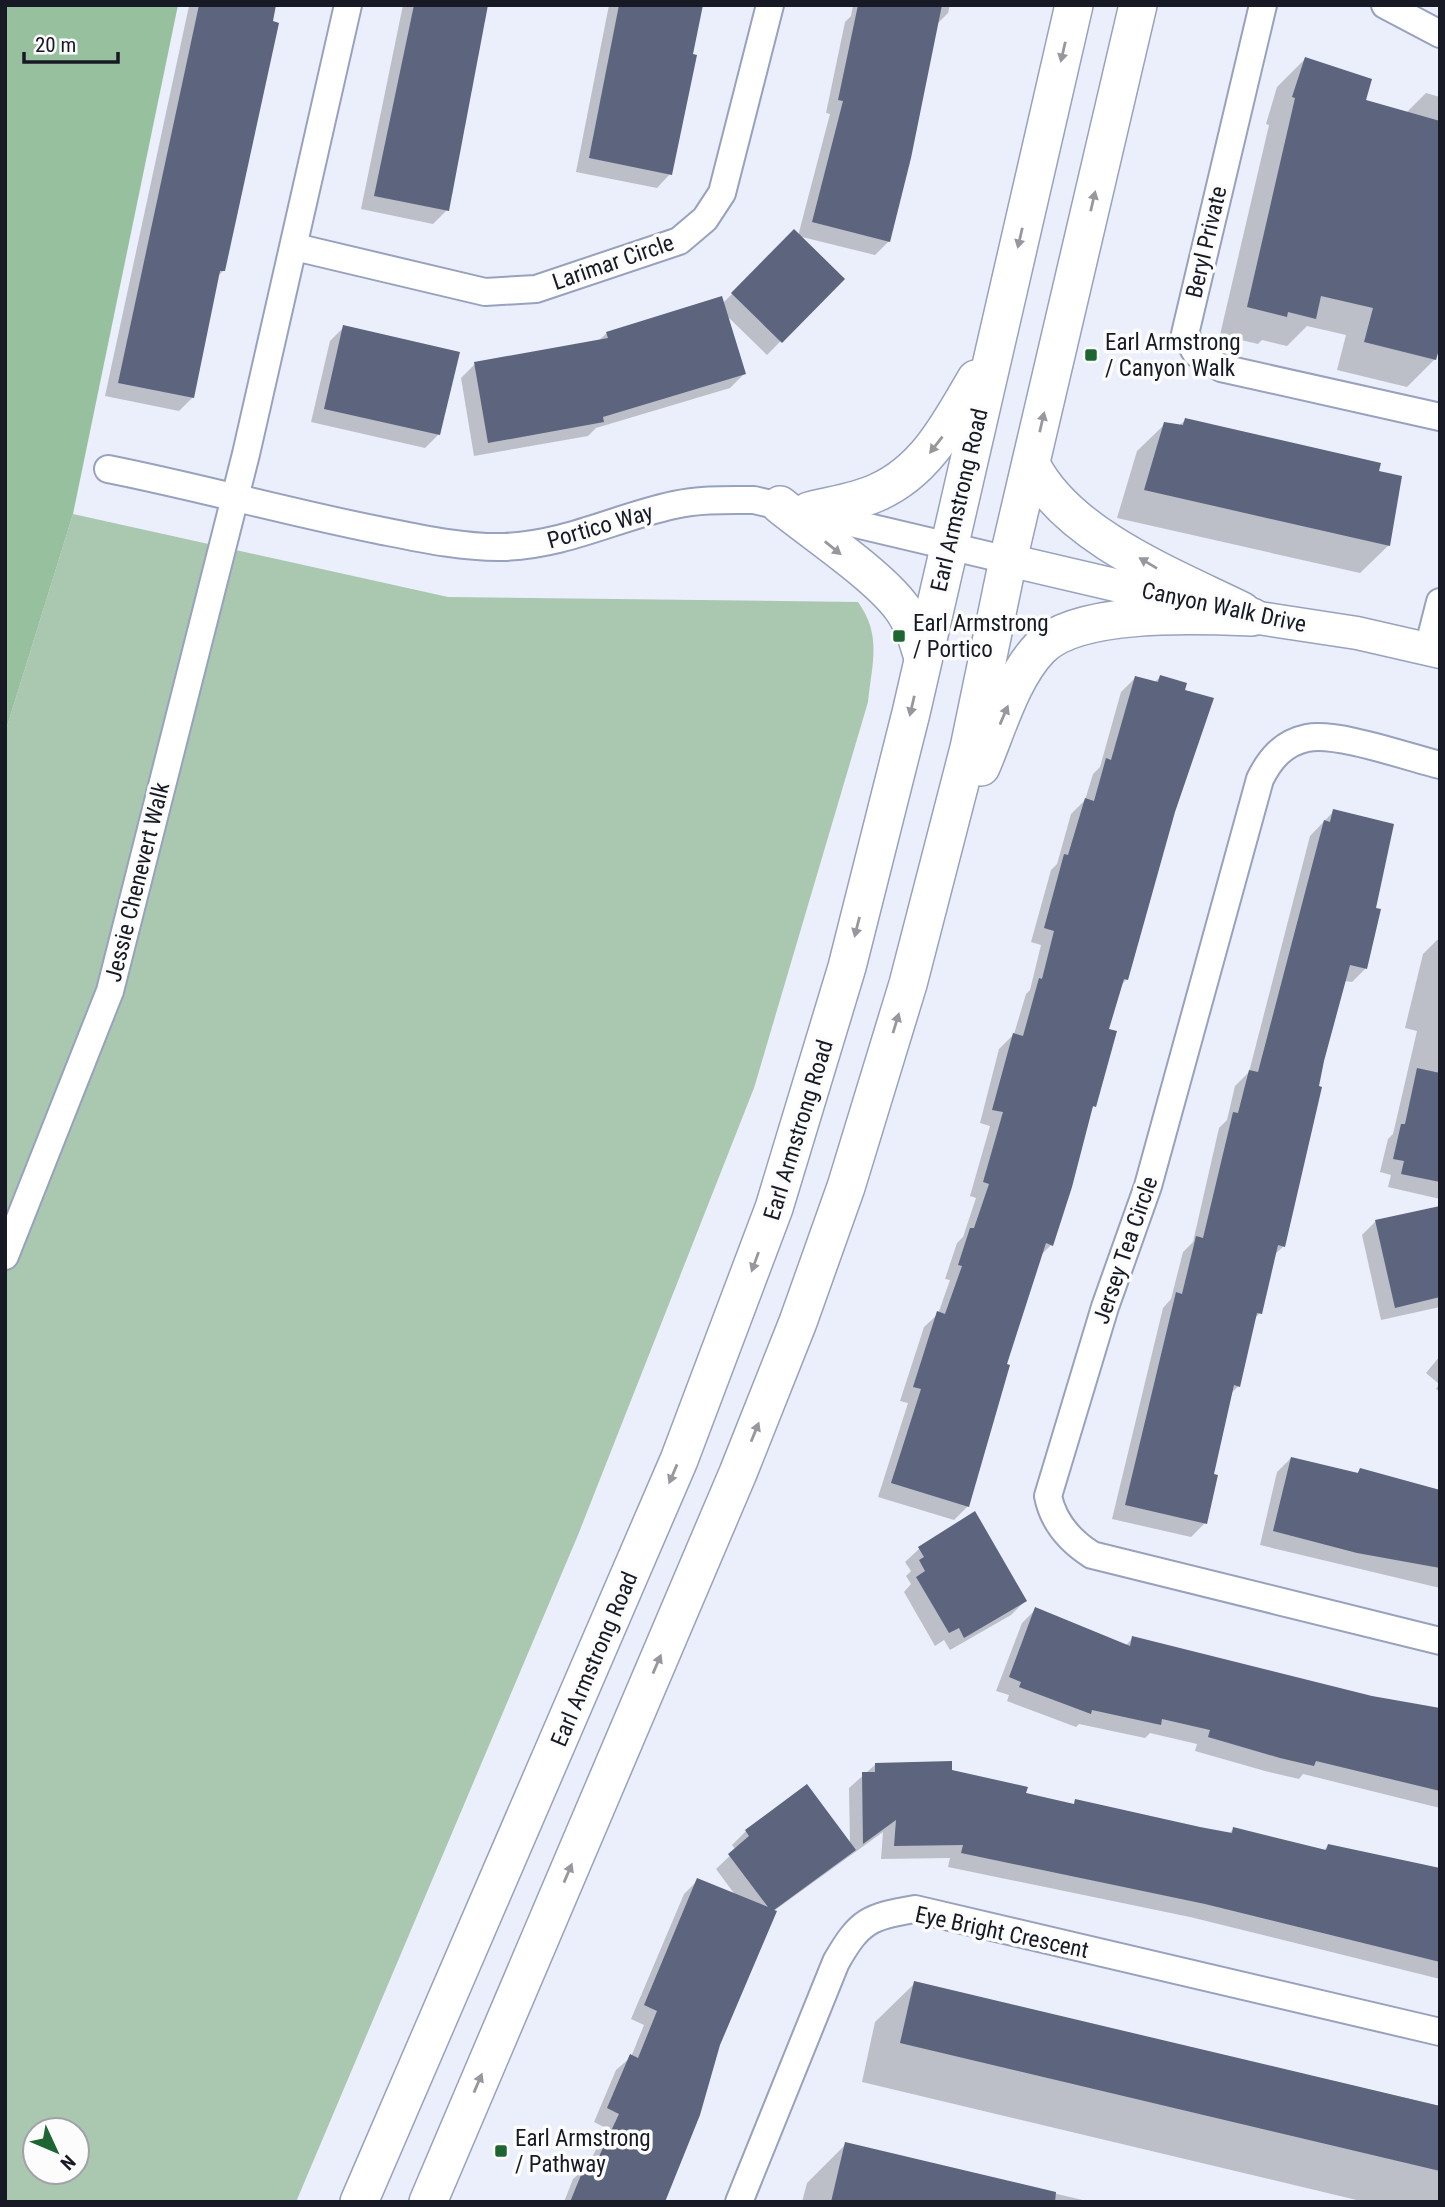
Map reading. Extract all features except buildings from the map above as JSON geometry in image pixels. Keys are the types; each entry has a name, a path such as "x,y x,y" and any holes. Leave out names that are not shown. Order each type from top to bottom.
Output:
{"main road":[{"name":"Earl Armstrong Road","path":"359,2202 591,1668 730,1332 774,1208 850,954 923,658 1074,5"},
{"path":"428,2202 738,1473 798,1322 877,1088 908,984 969,748 1008,560 1138,5"},
{"path":"795,508 877,493 917,466 942,438 995,344"},
{"path":"1032,466 1062,507 1091,530 1158,569 1252,617"},
{"path":"795,508 900,605 914,631 923,658"},
{"path":"937,868 1018,681 1039,649 1057,635 1078,626 1173,614 1252,617"}],"street":[{"path":"235,498 295,247 348,5"},
{"name":"Larimar Circle","path":"295,247 485,292 536,289 679,241 705,219 722,194 770,5"},
{"name":"Beryl Private","path":"1263,5 1185,330 1188,342 1208,362 1221,368 1440,417"},
{"path":"1385,5 1440,34"},
{"name":"Portico Way","path":"108,469 300,515 420,538 502,547 578,536 692,502 754,500 1008,560"},
{"name":"Jessie Chenevert Walk","path":"5,1256 110,991 235,498"},
{"name":"Canyon Walk Drive","path":"1008,560 1252,617 1357,632 1434,650"},
{"path":"1434,650 1440,602"},
{"name":"Jersey Tea Circle","path":"1440,765 1338,739 1307,738 1279,751 1268,764 1260,779 1148,1186 1105,1307 1048,1496 1051,1509 1068,1535 1079,1547 1099,1557 1440,1641"},
{"name":"Eye Bright Crescent","path":"739,2202 836,1962 853,1933 877,1915 915,1909 1440,2032"}],"green space":[{"path":"5,5 178,5 73,514 5,733"},
{"path":"73,514 448,597 858,602 873,638 868,702 754,1088 578,1535 296,2202 5,2202 5,733"}],"place":[{"name":"Earl Armstrong / Canyon Walk","path":"1091,355"},
{"name":"Earl Armstrong / Portico","path":"899,636"},
{"name":"Earl Armstrong / Pathway","path":"501,2151"}]}
